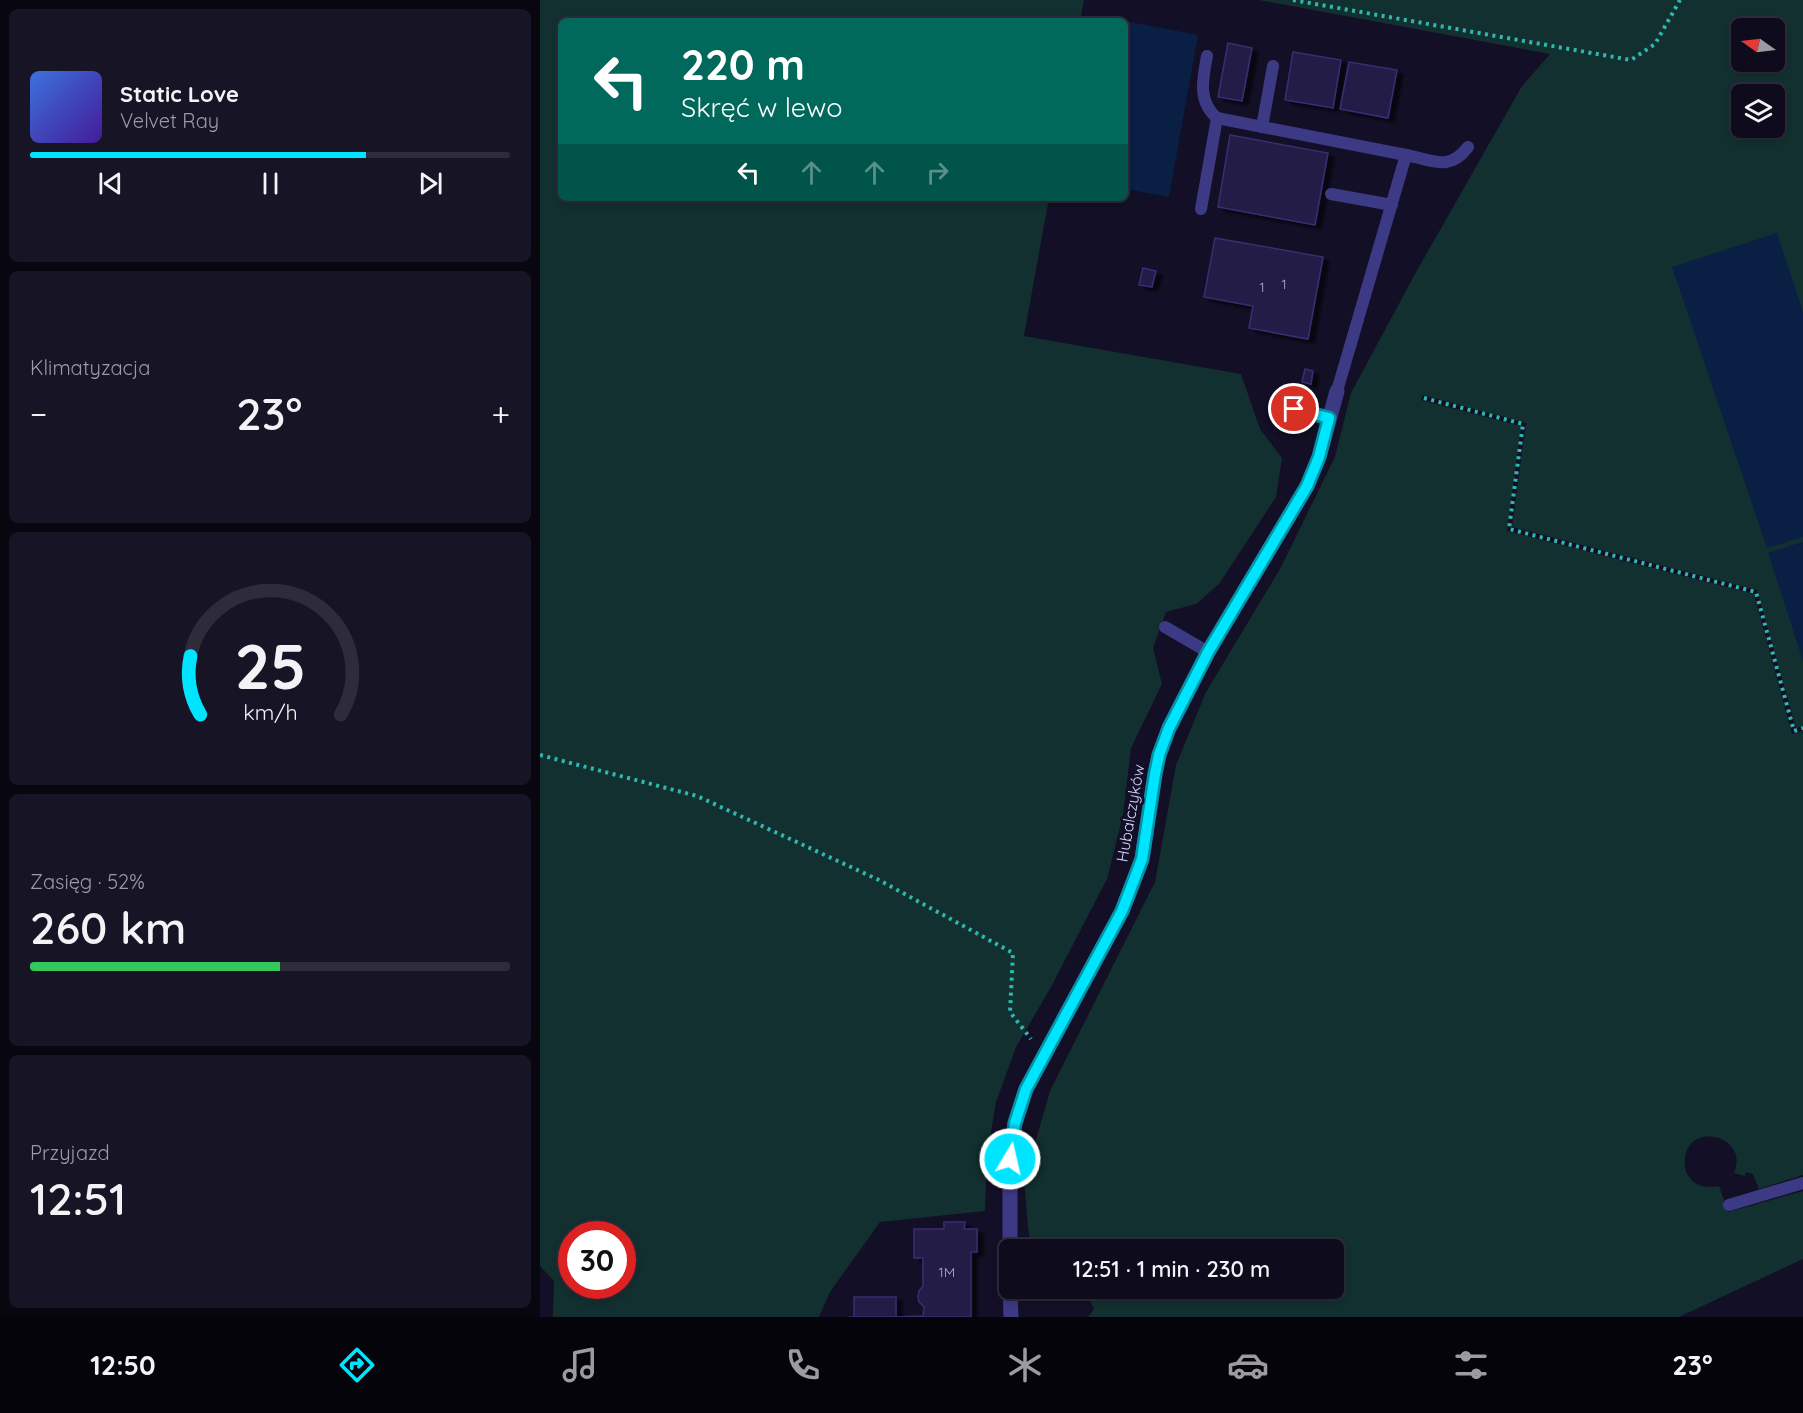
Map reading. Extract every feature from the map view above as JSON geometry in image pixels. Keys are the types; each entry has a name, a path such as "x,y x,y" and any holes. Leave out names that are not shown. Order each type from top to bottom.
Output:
{"street":[{"name":"Hubalczyków","path":"1010,1239 1010,1159 1015,1123 1026,1089 1122,911 1142,859 1159,755 1180,705 1208,652 1307,486 1319,457 1336,391"},
{"path":"1010,1299 1011,1317"}],"lane":[{"path":"1207,56 1202,88 1205,102 1217,118 1451,162 1460,158 1468,147"},
{"path":"1262,127 1273,66"},
{"path":"1201,209 1217,118"},
{"path":"1336,391 1406,155"},
{"path":"1331,194 1392,205"},
{"path":"1294,409 1329,418"},
{"path":"1165,627 1208,652"},
{"path":"1730,1205 1803,1183"}],"path":[{"path":"1293,0 1631,60 1654,44 1680,0"},
{"path":"1424,398 1523,424 1509,529 1756,592 1794,730 1803,728"},
{"path":"540,755 698,796 879,880 1013,953 1010,1011 1033,1042"}],"green space":[{"path":"540,0 1084,0 1081,18 558,18 558,201 1048,201 1024,336 1241,374 1260,429 1282,458 1276,497 1219,584 1196,604 1166,612 1153,648 1162,684 1131,748 1123,815 1107,879 1051,987 1016,1047 996,1102 987,1156 985,1211 880,1222 830,1292 819,1317 553,1317 554,1281 540,1266"},
{"path":"1259,0 1803,0 1803,726 1796,728 1757,590 1512,527 1526,423 1423,395 1421,400 1521,426 1507,531 1754,594 1792,734 1803,731 1803,1175 1759,1189 1753,1174 1746,1172 1745,1176 1734,1173 1737,1160 1734,1149 1717,1138 1706,1137 1696,1140 1689,1147 1685,1166 1688,1175 1698,1185 1719,1186 1728,1212 1803,1191 1803,1259 1679,1317 1088,1317 1094,1309 1089,1299 1344,1299 1344,1239 1033,1239 1029,1236 1024,1182 1050,1091 1155,882 1176,765 1206,692 1280,569 1335,457 1351,393 1415,274 1522,86 1550,54"}],"water":[{"path":"1128,22 1198,35 1169,197 1128,190"},
{"path":"1777,233 1803,312 1803,537 1767,548 1672,267"},
{"path":"1803,542 1803,661 1768,553"}],"building":[{"path":"1228,43 1252,48 1242,101 1218,97"},
{"path":"1293,52 1341,60 1333,108 1285,100"},
{"path":"1349,62 1397,70 1388,118 1340,109"},
{"path":"1230,135 1328,153 1315,225 1218,207"},
{"path":"1215,238 1323,257 1308,339 1249,328 1253,306 1204,297"},
{"path":"1143,268 1156,271 1152,287 1139,285"},
{"path":"1305,369 1313,371 1311,384 1302,382"},
{"path":"944,1222 965,1222 964,1229 977,1229 977,1252 971,1252 971,1317 896,1317 923,1316 924,1307 918,1297 923,1286 923,1258 914,1258 914,1229 944,1229"},
{"path":"854,1297 896,1297 896,1317 854,1317"}],"route":[{"path":"1010,1159 1015,1123 1026,1089 1122,911 1133,886 1142,859 1159,755 1169,728 1208,652 1307,486 1319,457 1329,418 1294,409"}]}
